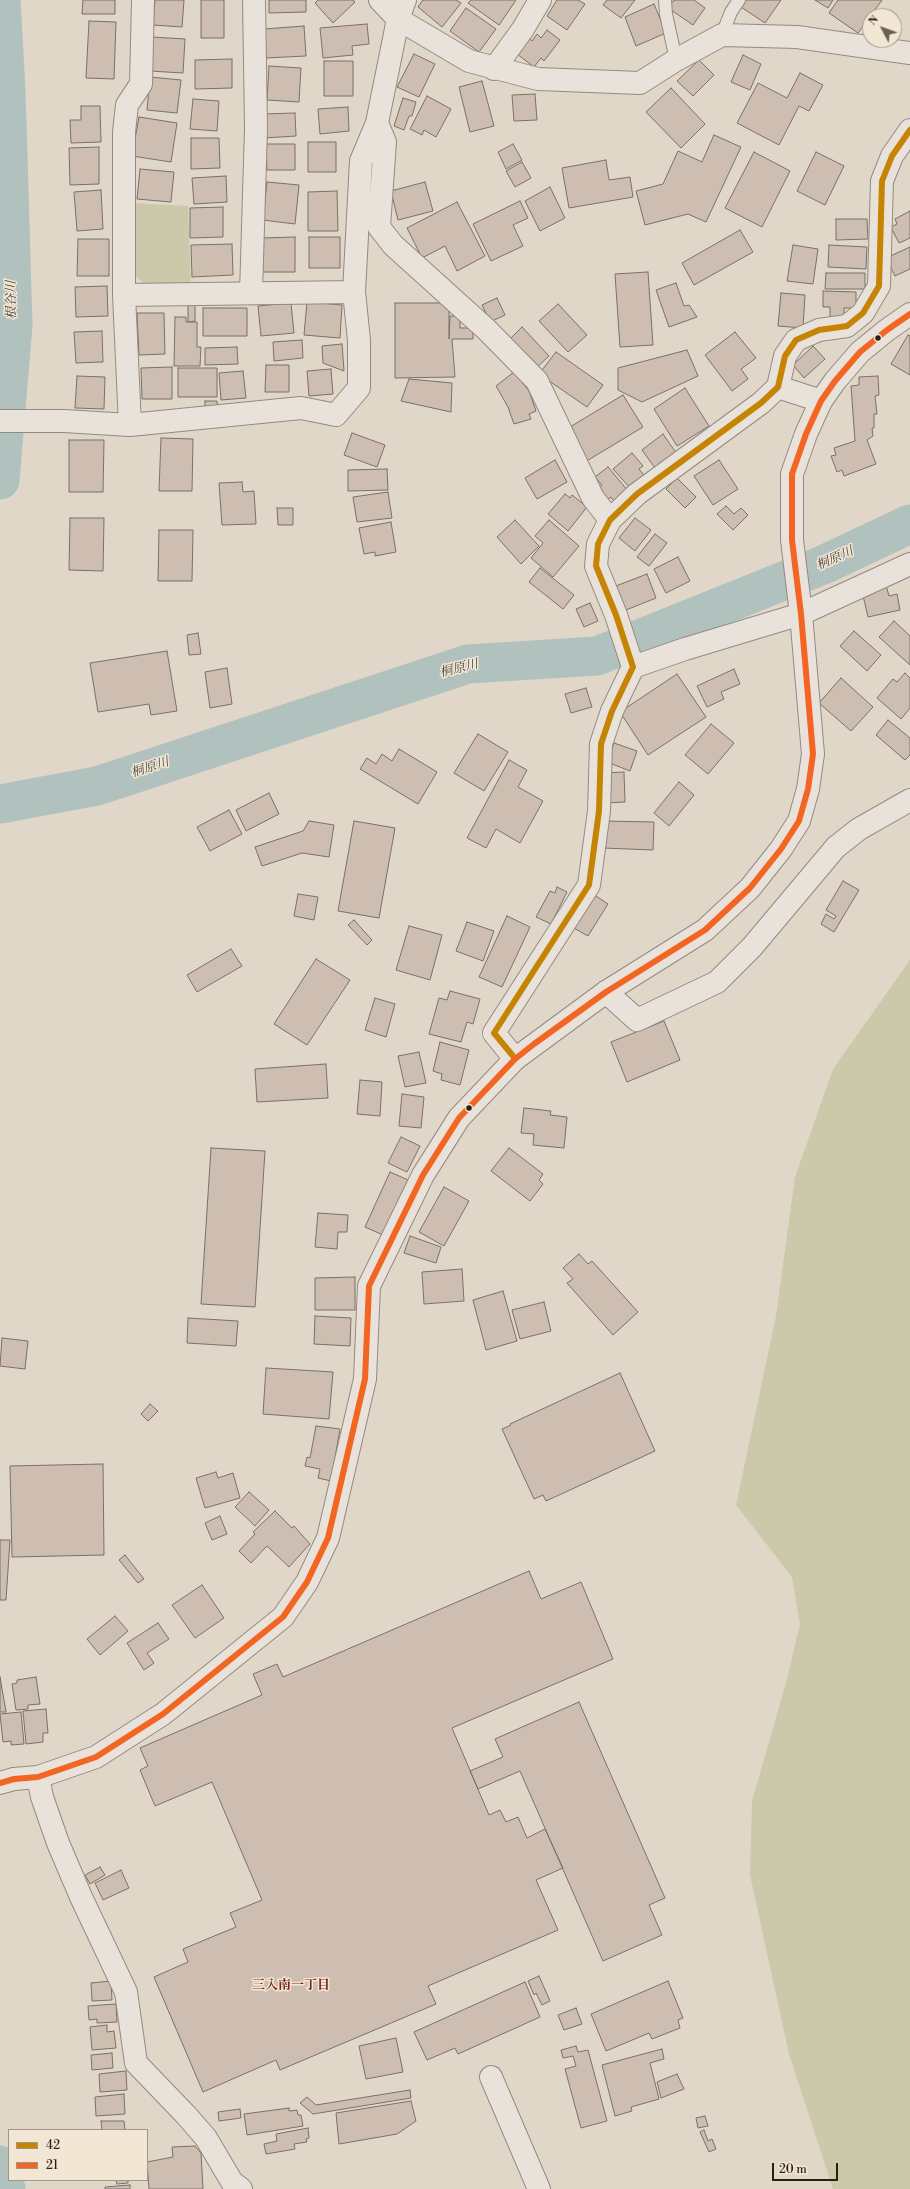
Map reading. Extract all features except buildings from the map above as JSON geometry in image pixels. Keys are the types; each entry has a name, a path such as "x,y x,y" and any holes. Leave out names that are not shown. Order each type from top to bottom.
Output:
{"street":[{"path":"130,425 124,295 124,132 127,105 141,84 143,0"},
{"path":"250,293 256,128 254,0"},
{"path":"380,0 402,10 470,60 494,69 538,79 640,83 676,60 722,35 797,37 910,53"},
{"path":"494,69 523,29 540,0"},
{"path":"0,421 64,421 130,425 300,408 336,415 359,388 359,340 354,292 361,161 377,123 402,10"},
{"path":"377,123 384,142 379,227 393,245 487,330 537,381 592,498 610,520"},
{"path":"515,1059 494,1033 589,885 599,811 601,744 612,711 632,665 616,615 596,566 598,544 610,520 637,494 761,403 778,387 784,356 796,340 819,330 847,326 863,313 879,286 882,181 892,156 910,130"},
{"path":"124,295 354,292"},
{"path":"7,1781 38,1777 96,1757 163,1714 283,1617 307,1582 328,1538 365,1379 369,1286 423,1175 459,1118 515,1059 606,992 705,930 750,888 781,849 798,820 808,789 813,754 800,609 792,540 792,474 806,434 821,401 835,381 860,352 910,314"},
{"path":"778,387 821,401"},
{"path":"632,665 800,609 910,564"},
{"path":"606,992 637,1020 717,982 752,946 836,847 859,828 910,800"},
{"path":"38,1777 42,1797 58,1843 81,1897 126,1992 136,2063 191,2120 206,2138 232,2182 241,2189"},
{"path":"491,2077 539,2189"}],"lane":[{"path":"665,0 666,14 676,60"},
{"path":"722,35 731,12 739,0"}],"shaded area":[{"path":"133,203 188,206 191,283 146,286 135,275"},
{"path":"910,960 910,2189 833,2189 789,2054 750,1875 752,1801 786,1683 800,1624 792,1577 736,1505 776,1316 795,1177 833,1069"}],"waterway":[{"name":"根谷川","path":"0,480 13,325 6,91 1,0"},
{"name":"桐原川","path":"0,804 97,786 468,664 597,656 823,565 910,524"},
{"name":"根谷川","path":"0,2165 6,2189"}],"transit line":[{"name":"42","path":"513,1056 494,1033 589,885 599,811 601,744 612,711 633,667 616,615 596,566 598,544 610,520 637,494 761,403 778,387 785,356 796,340 819,330 847,326 863,313 879,286 882,181 892,156 910,130"},
{"name":"21","path":"0,1783 14,1779 38,1777 96,1757 163,1714 283,1617 307,1582 328,1538 365,1379 369,1286 423,1175 459,1118 515,1059 534,1044 606,992 705,930 750,888 781,849 799,821 808,789 813,754 801,614 792,540 792,474 806,434 821,401 835,381 860,352 910,314"}],"district":[{"name":"三入南一丁目","path":"291,1986"}]}
